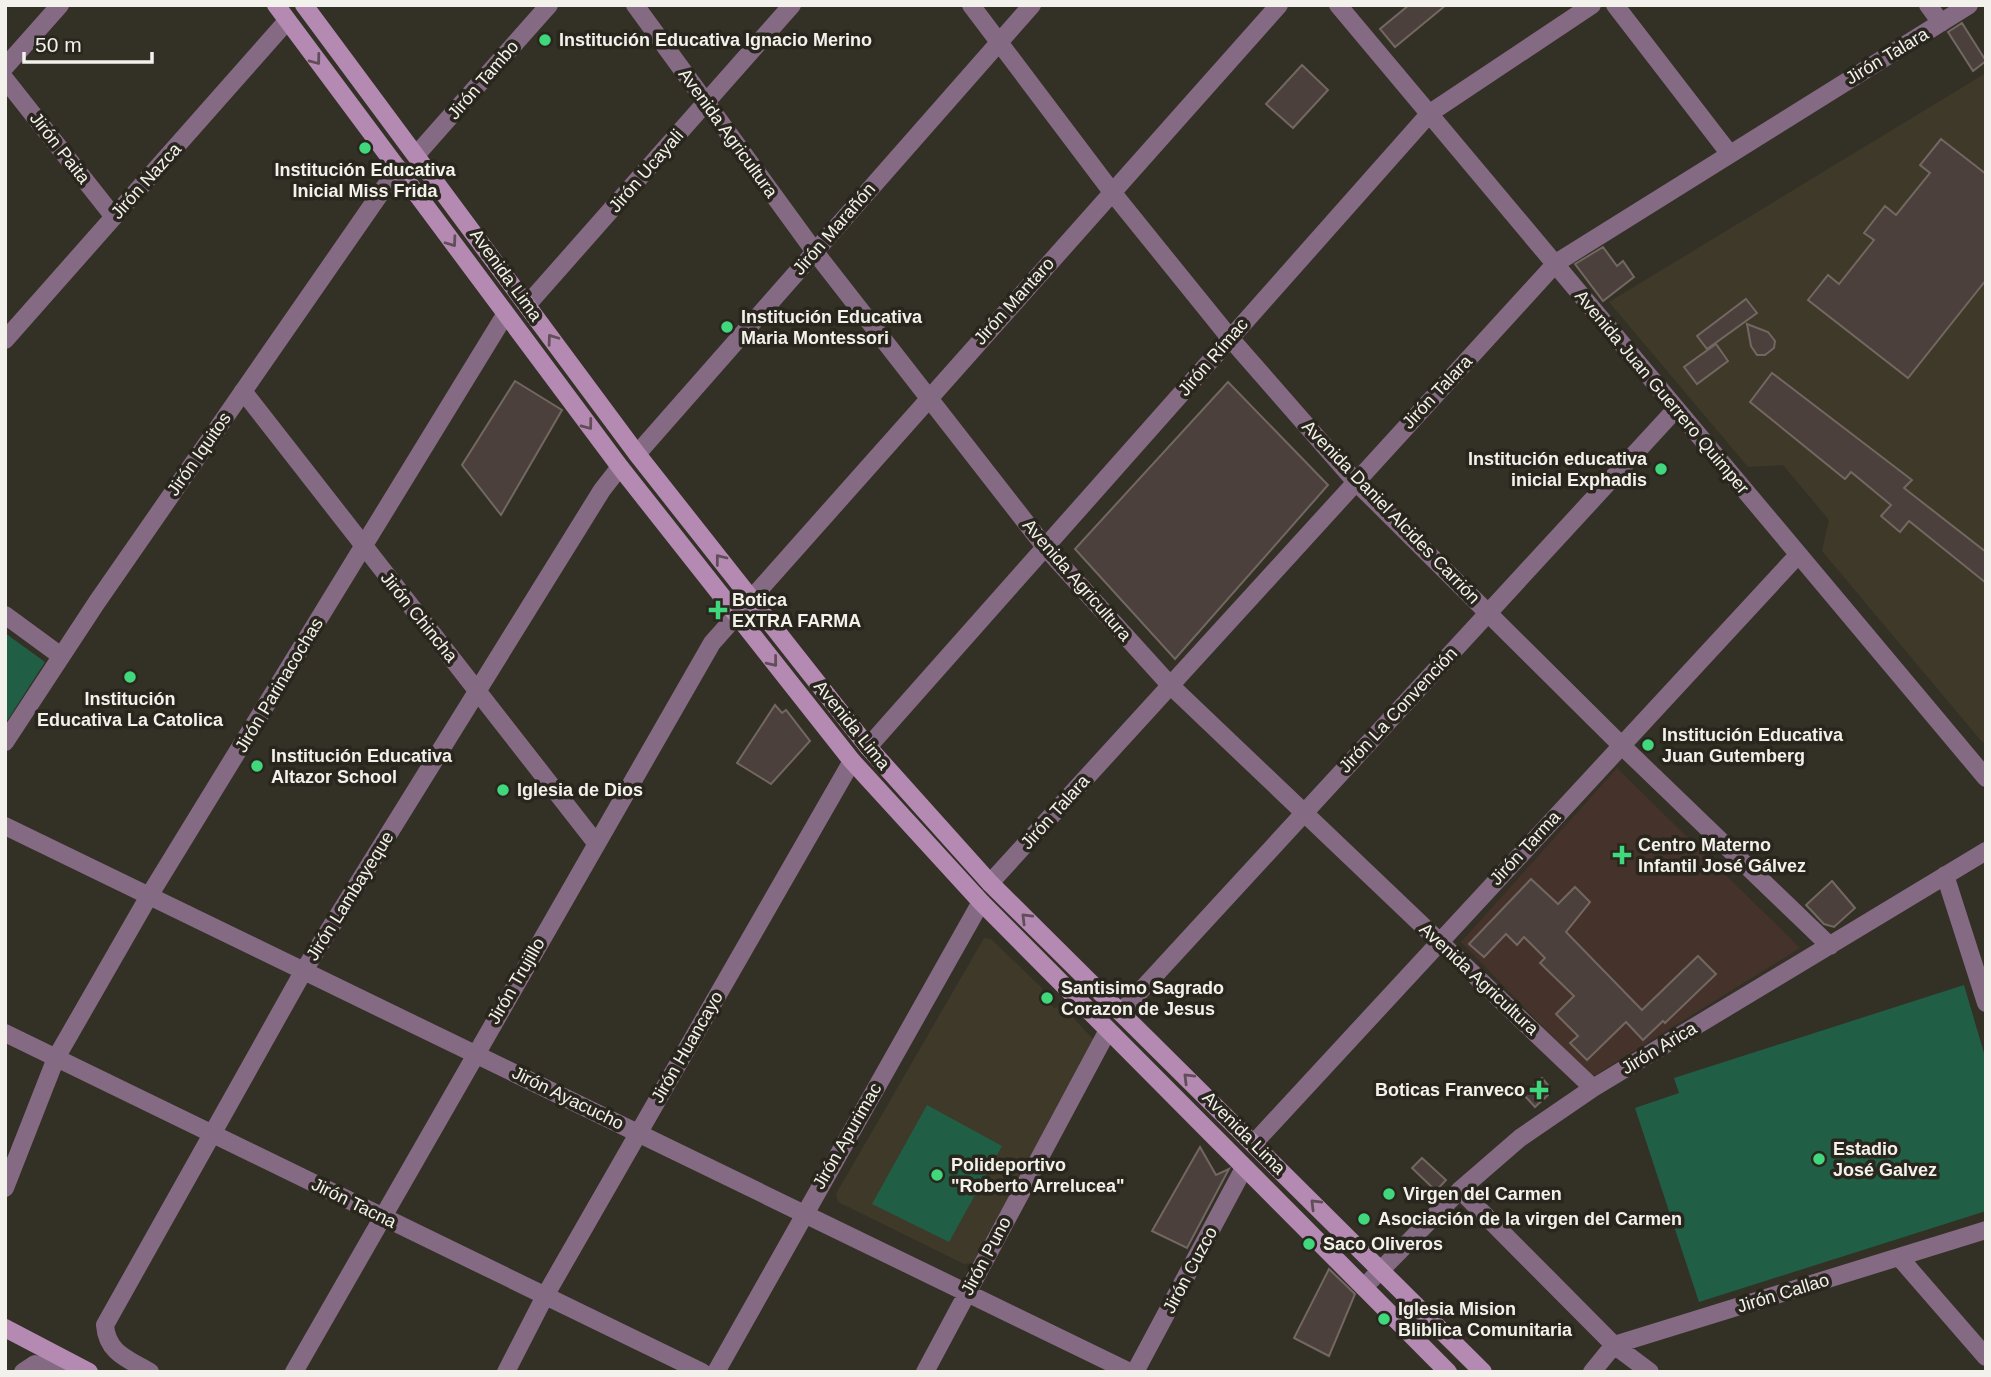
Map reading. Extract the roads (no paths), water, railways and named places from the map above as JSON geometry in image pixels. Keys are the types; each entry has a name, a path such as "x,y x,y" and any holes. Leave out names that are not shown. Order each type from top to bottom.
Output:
{"main road":[{"name":"Avenida Lima","path":"275,5 620,467 852,761 981,902 1448,1372"},
{"name":"Avenida Lima","path":"304,5 637,454 868,747 990,883 1483,1372"},
{"path":"5,1328 89,1372"}],"street":[{"path":"5,67 60,5"},
{"name":"Jirón Tambo","path":"417,154 549,5"},
{"name":"Avenida Agricultura","path":"635,5 815,252 1045,547 1171,685 1303,814 1593,1088"},
{"name":"Jirón Ucayali","path":"527,305 792,5"},
{"name":"Avenida Daniel Alcides Carrión","path":"971,5 1112,192 1230,338 1355,481 1620,744 1830,946"},
{"name":"Jirón Marañón","path":"637,454 1032,5"},
{"name":"Jirón Mantaro","path":"750,598 1279,5"},
{"name":"Avenida Juan Guerrero Quimper","path":"1338,5 1986,778"},
{"name":"Jirón Rímac","path":"868,747 1430,113 1592,5"},
{"path":"1615,5 1729,153"},
{"path":"1928,5 1941,23"},
{"name":"Jirón Talara","path":"990,883 1556,263 1969,5"},
{"name":"Jirón Nazca","path":"5,340 288,21"},
{"name":"Jirón Paita","path":"5,79 114,217"},
{"name":"Jirón Iquitos","path":"5,742 61,656 398,168"},
{"name":"Jirón Parinacochas","path":"5,1187 56,1058 149,895 505,315"},
{"name":"Jirón Chincha","path":"243,391 596,843"},
{"name":"Jirón La Convención","path":"1121,1012 1675,410"},
{"name":"Jirón Lambayeque","path":"150,1372 112,1350 106,1339 105,1325 303,972 601,490 620,467"},
{"name":"Jirón Tarma","path":"1254,1143 1620,744 1798,555"},
{"name":"Jirón Trujillo","path":"294,1372 474,1053 712,643 750,598"},
{"path":"5,615 61,656"},
{"name":"Jirón Huancayo","path":"506,1372 545,1296 852,761"},
{"name":"Jirón Ayacucho","path":"5,826 1132,1372"},
{"name":"Jirón Arica","path":"1364,1287 1460,1190 1520,1138 1593,1088 1986,850"},
{"path":"1945,875 1986,1003"},
{"name":"Jirón Apurimac","path":"716,1372 803,1212 981,902"},
{"name":"Jirón Puno","path":"925,1372 1108,1030"},
{"name":"Jirón Tacna","path":"5,1033 702,1372"},
{"name":"Jirón Cuzco","path":"1132,1372 1244,1168"},
{"path":"1460,1190 1614,1345 1650,1372"},
{"name":"Jirón Callao","path":"1614,1345 1986,1230"},
{"path":"1899,1257 1986,1357"},
{"path":"1592,1372 1614,1345"},
{"path":"29,1368 57,1372"}],"place":[{"name":"Institución Educativa Ignacio Merino","path":"545,40"},
{"name":"Institución Educativa Inicial Miss Frida","path":"365,148"},
{"name":"Institución Educativa Maria Montessori","path":"727,327"},
{"name":"Institución educativa inicial Exphadis","path":"1661,469"},
{"name":"Botica EXTRA FARMA","path":"718,610"},
{"name":"Institución Educativa La Catolica","path":"130,677"},
{"name":"Institución Educativa Juan Gutemberg","path":"1648,745"},
{"name":"Institución Educativa Altazor School","path":"257,766"},
{"name":"Iglesia de Dios","path":"503,790"},
{"name":"Centro Materno Infantil José Gálvez","path":"1622,855"},
{"name":"Santisimo Sagrado Corazon de Jesus","path":"1047,998"},
{"name":"Boticas Franveco","path":"1539,1090"},
{"name":"Estadio José Galvez","path":"1819,1159"},
{"name":"Polideportivo \"Roberto Arrelucea\"","path":"937,1175"},
{"name":"Virgen del Carmen","path":"1389,1194"},
{"name":"Asociación de la virgen del Carmen","path":"1364,1219"},
{"name":"Saco Oliveros","path":"1309,1244"},
{"name":"Iglesia Mision Bliblica Comunitaria","path":"1384,1319"}]}
